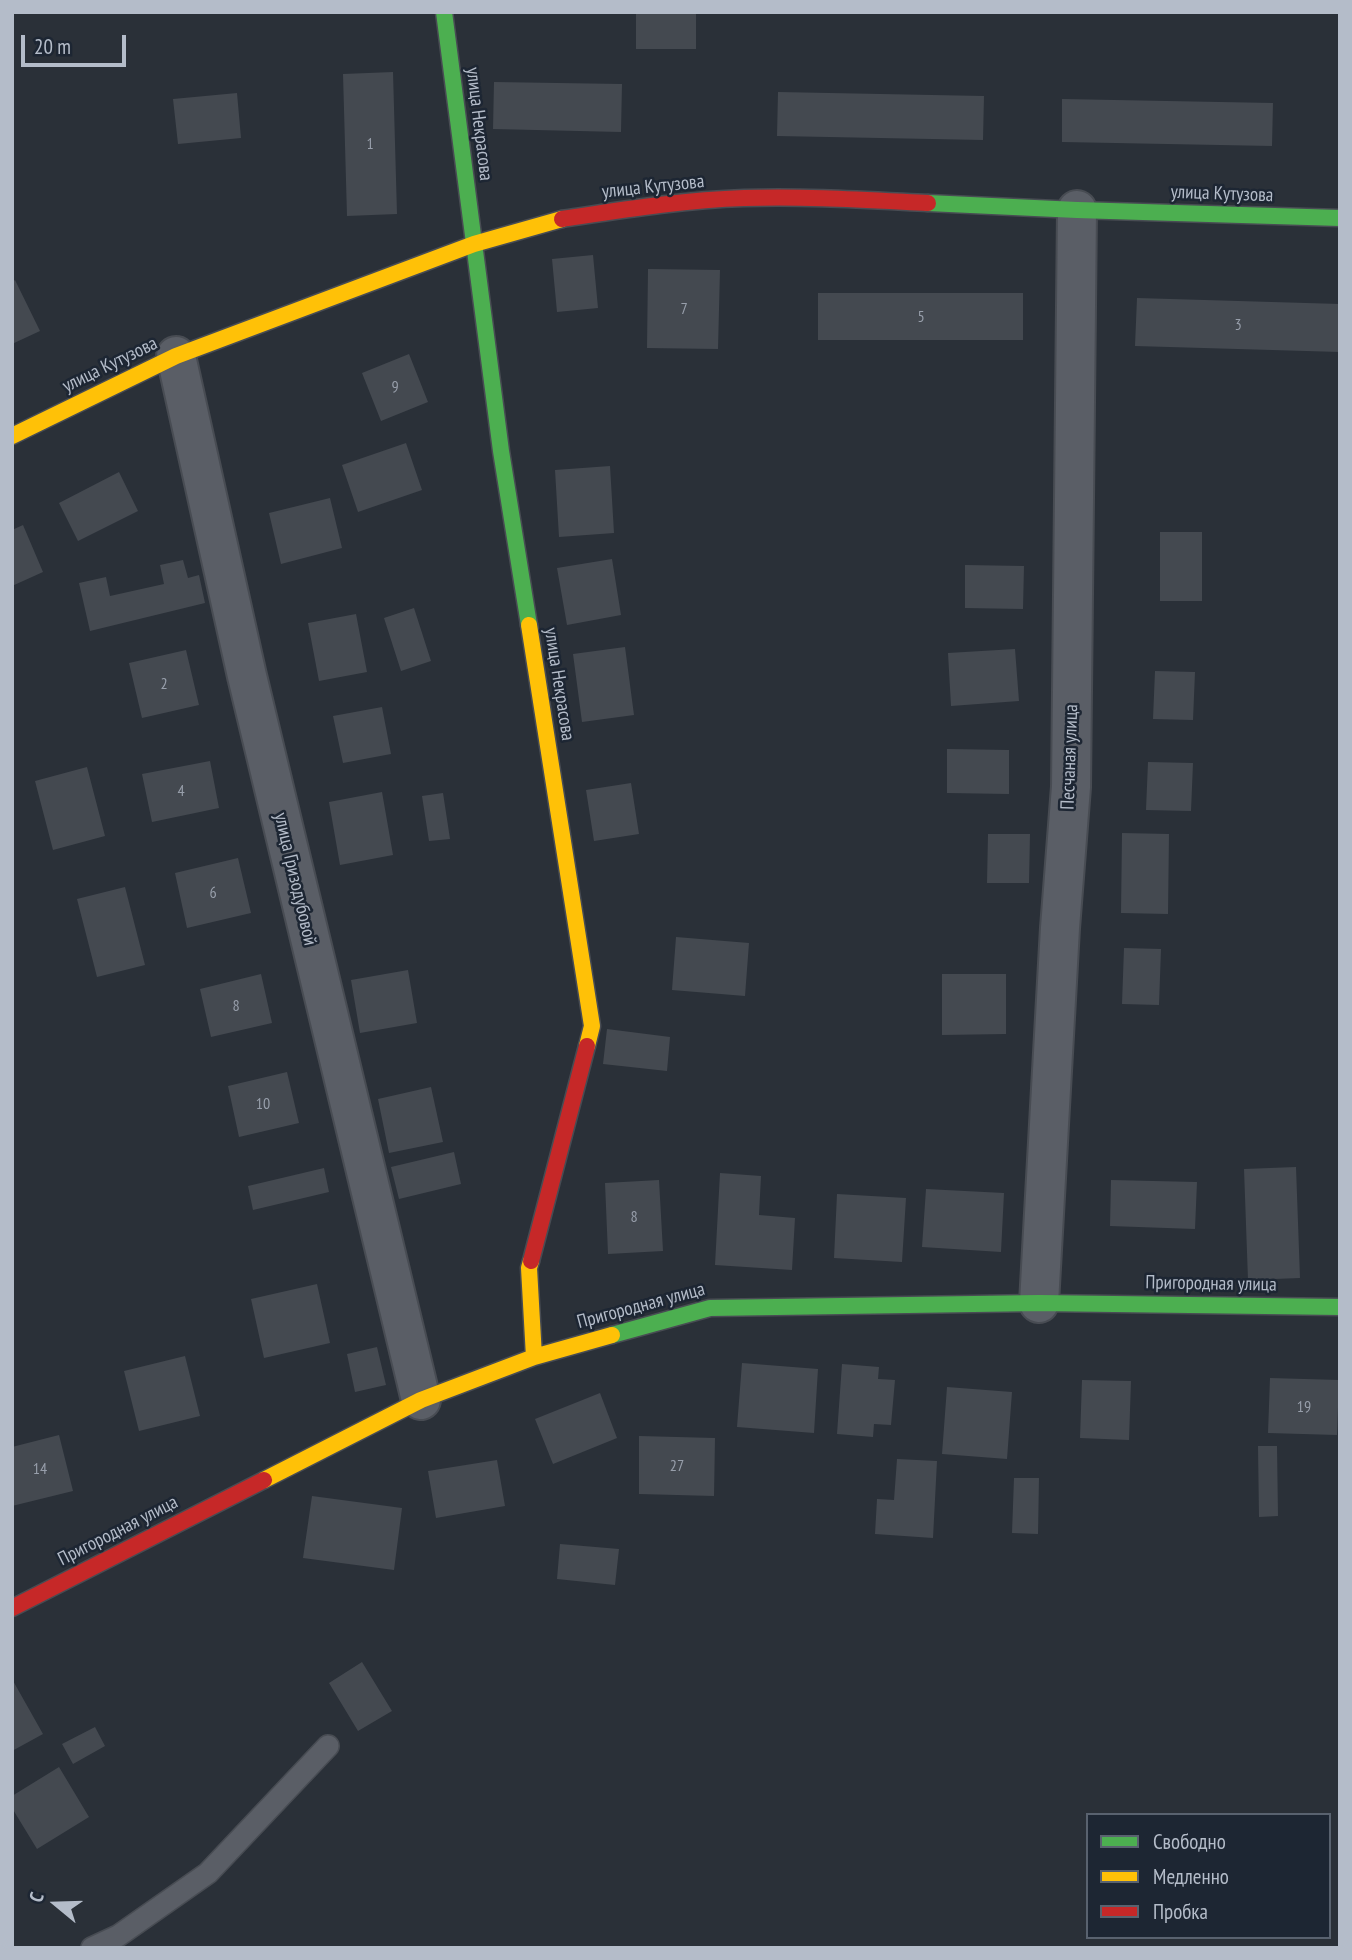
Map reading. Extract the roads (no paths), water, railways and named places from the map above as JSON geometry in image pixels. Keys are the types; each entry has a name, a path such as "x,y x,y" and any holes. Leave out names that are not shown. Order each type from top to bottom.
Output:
{"street":[{"name":"улица Некрасова","path":"444,12 501,451 592,1026 529,1268 534,1357"},
{"name":"улица Кутузова","path":"12,436 176,356 474,244 560,219 742,198 834,198 1077,211 1340,218"},
{"name":"Песчаная улица","path":"1039,1303 1059,942 1071,787 1077,211"},
{"name":"улица Гризодубовой","path":"176,356 250,690 421,1400"},
{"name":"Пригородная улица","path":"12,1608 421,1400 534,1357 710,1308 1039,1303 1340,1307"}],"lane":[{"path":"92,1948 118,1936 208,1873 328,1746"}]}
